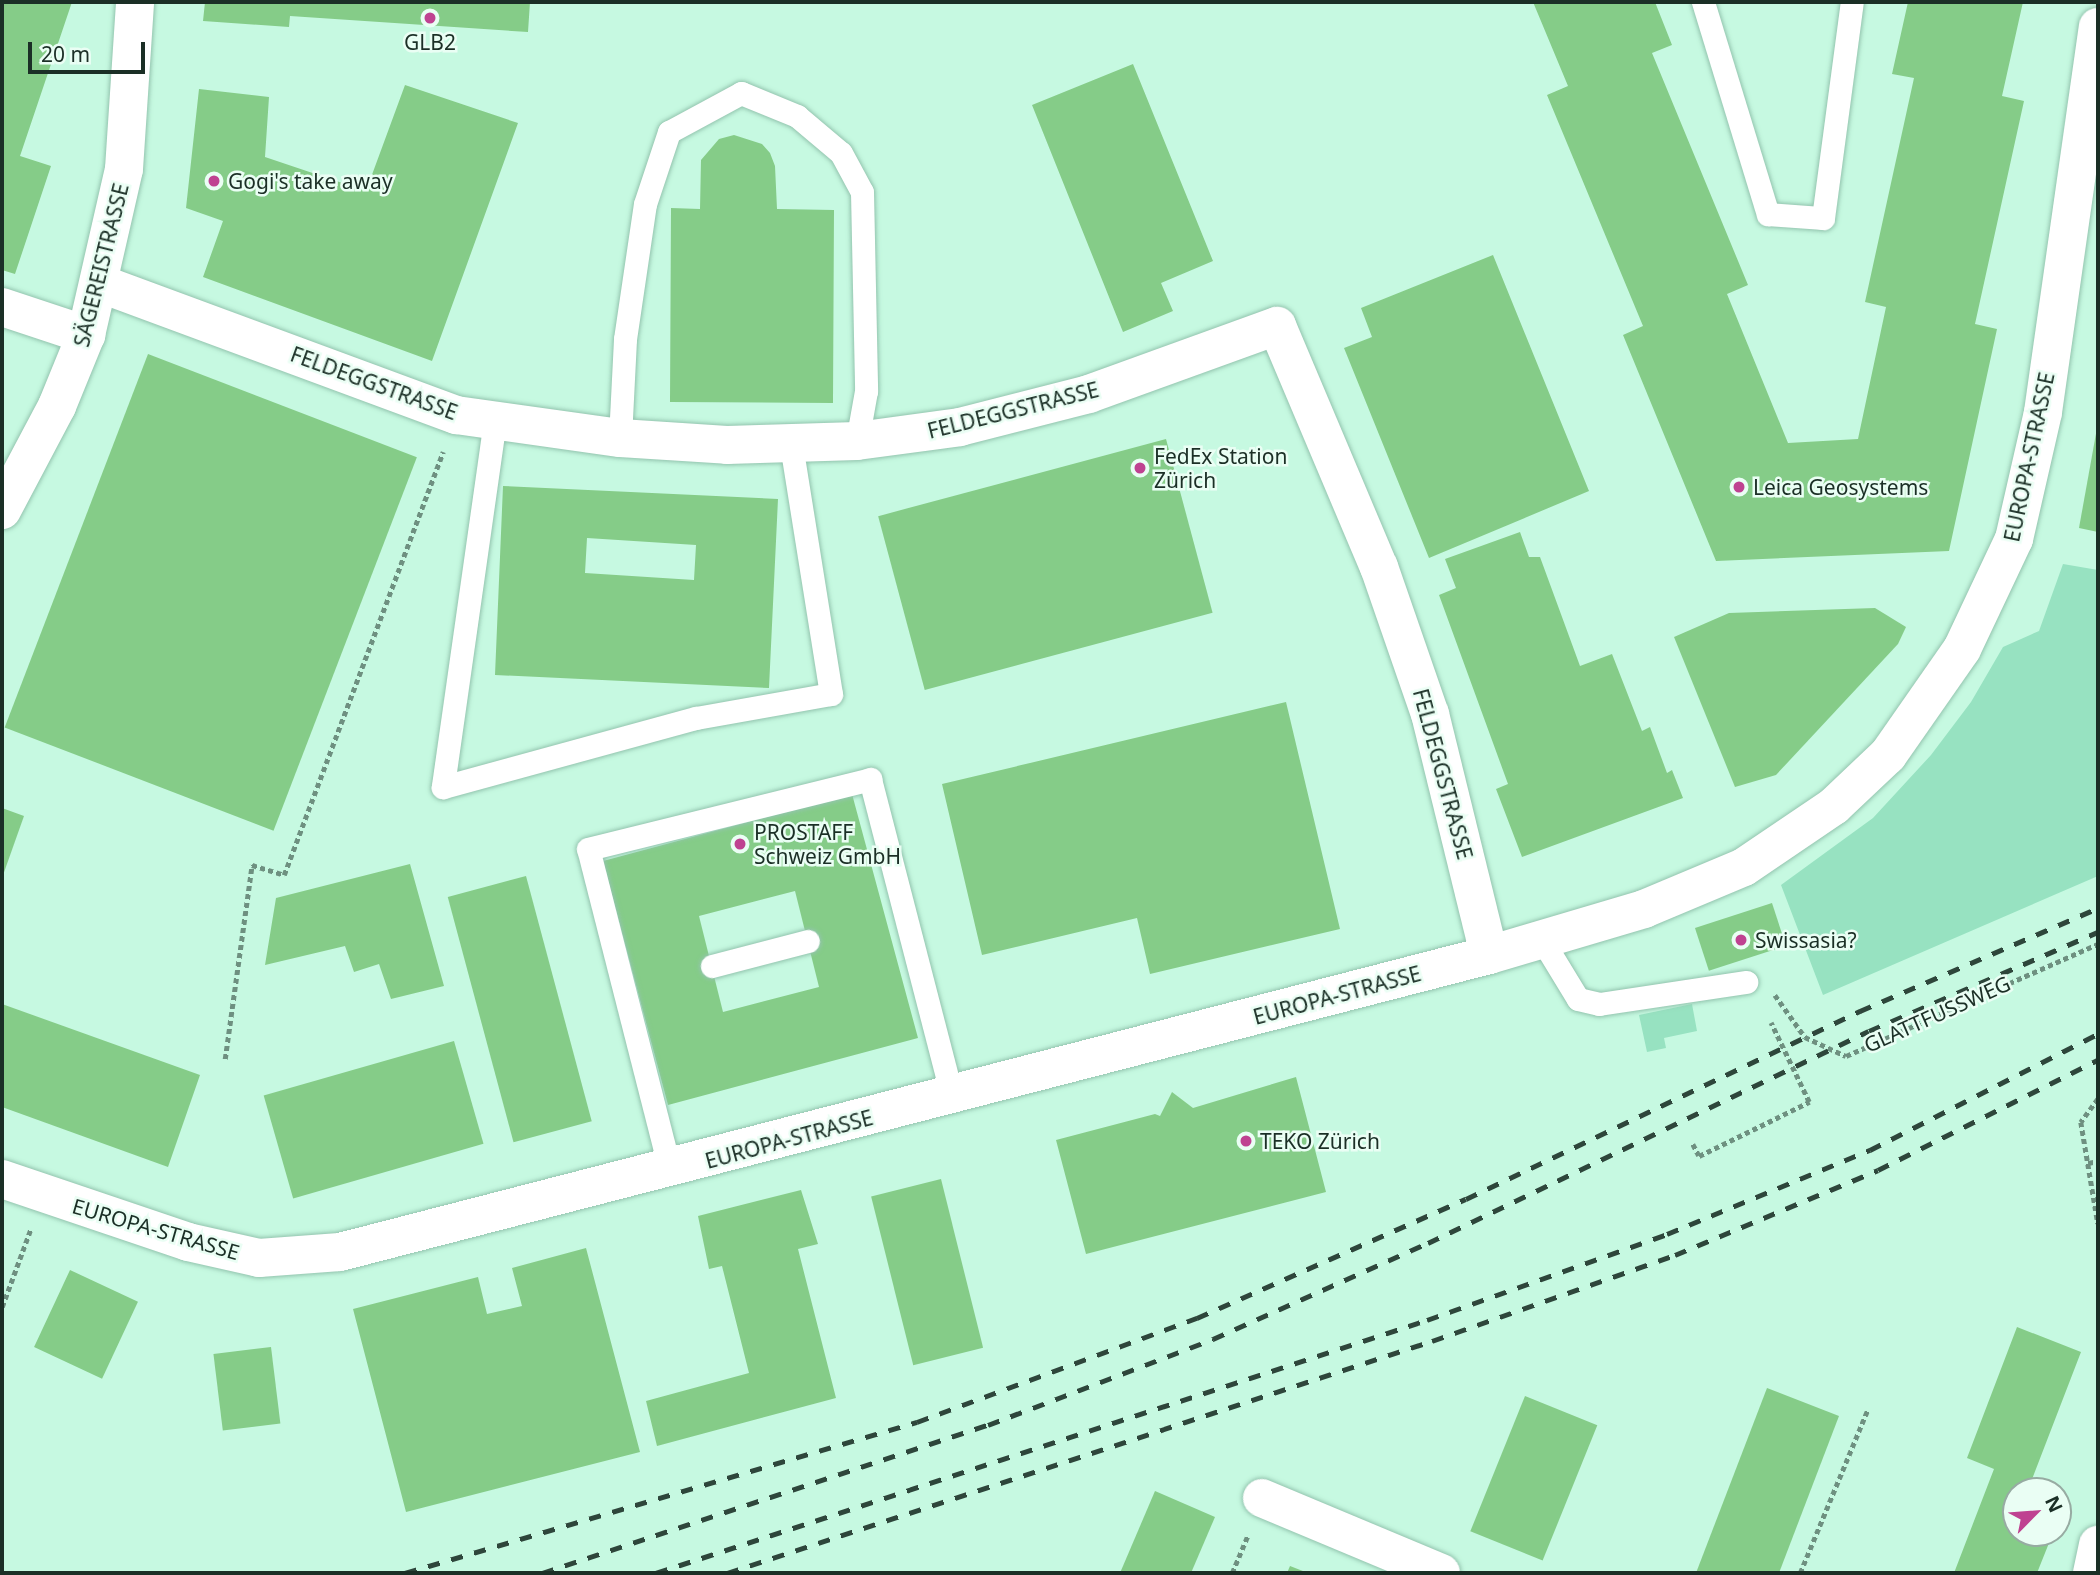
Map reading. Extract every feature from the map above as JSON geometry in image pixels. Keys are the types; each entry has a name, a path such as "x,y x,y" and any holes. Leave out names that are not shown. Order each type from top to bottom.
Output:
{"street":[{"name":"SÄGEREISTRASSE","path":"2,510 57,406 86,335 124,169 135,2"},
{"name":"EUROPA-STRASSE","path":"2,1180 188,1242 259,1258 340,1252 670,1170 1489,955 1643,909 1744,867 1787,842 1835,806 1888,755 1962,649 2014,539 2043,412 2098,27"},
{"name":"FELDEGGSTRASSE","path":"99,283 456,415 620,438 727,445 857,442 960,428 1089,394 1277,326 1379,567 1430,713 1489,955"},
{"path":"2,307 86,335"},
{"path":"1262,1498 1441,1573"},
{"path":"2092,1573 2098,1545"}],"lane":[{"path":"1703,2 1768,214 1823,218 1853,2"},
{"path":"620,438 625,339 645,204 669,132 741,93 797,116 841,153 862,192 866,391 857,442"},
{"path":"495,420 443,787 696,718 831,694 791,444"},
{"path":"670,1170 630,987 588,849 870,779 896,920 952,1096"},
{"path":"1542,940 1578,999 1599,1004 1746,982"},
{"path":"712,966 808,941"}],"path":[{"path":"225,1059 252,865 284,875 456,415"},
{"name":"GLATTFUSSWEG","path":"1746,982 1771,990 1805,1037 1846,1056 2098,944"},
{"path":"1693,1144 1699,1156 1809,1102 1771,1023"},
{"path":"2098,1099 2081,1122 2098,1224"},
{"path":"2088,1163 2098,1161"},
{"path":"2,1307 34,1221"},
{"path":"1800,1573 1868,1409"}],"green space":[{"path":"2063,564 2098,570 2098,876 1823,995 1781,885 1873,818 1931,755 1971,702 2003,647 2039,631"},
{"path":"1692,1004 1697,1031 1664,1038 1666,1048 1647,1052 1639,1015"}],"building":[{"path":"2,2 72,2 20,156 51,166 15,274 2,270"},
{"name":"GLB2","path":"205,2 530,2 528,32 290,16 289,27 203,21"},
{"path":"1533,2 1655,2 1672,45 1652,53 1748,285 1727,294 1788,443 1858,439 1886,307 1865,302 1914,78 1892,74 1908,2 2023,2 2002,96 2024,101 1975,324 1997,329 1949,551 1716,561 1623,335 1643,326 1547,95 1568,86"},
{"path":"1133,64 1213,261 1161,283 1173,311 1123,332 1032,105"},
{"path":"405,85 518,123 432,361 203,277 223,221 186,208 199,89 269,97 265,157 366,191"},
{"path":"734,135 762,144 770,153 775,166 777,209 834,210 833,403 670,402 671,208 700,209 701,160 719,139"},
{"path":"1493,255 1589,491 1429,558 1344,348 1372,337 1361,308"},
{"path":"148,354 417,457 274,831 5,727"},
{"path":"2098,428 2098,532 2079,528"},
{"path":"1166,439 1213,613 925,690 878,516"},
{"path":"503,486 778,499 769,688 495,675","holes":["587,538 696,545 694,580 585,573"]},
{"path":"1520,532 1529,557 1540,557 1580,666 1612,654 1642,731 1650,727 1667,773 1672,770 1683,798 1522,857 1496,789 1508,784 1439,595 1456,588 1445,559"},
{"path":"1875,608 1906,627 1898,644 1776,775 1735,787 1674,637 1729,613"},
{"path":"1286,702 1340,929 1150,974 1137,918 982,955 942,784"},
{"path":"852,794 918,1038 668,1105 603,861","holes":["795,891 819,987 723,1012 699,916"]},
{"path":"2,808 24,816 2,878"},
{"path":"410,864 444,986 391,999 379,964 354,972 345,946 265,965 276,898"},
{"path":"526,876 592,1121 514,1142 448,897"},
{"name":"Swissasia?","path":"1772,903 1786,946 1709,971 1695,928"},
{"path":"2,1004 200,1075 168,1167 2,1107"},
{"path":"454,1041 483,1144 293,1198 264,1096"},
{"path":"1296,1077 1326,1192 1086,1254 1056,1140 1155,1114 1160,1116 1172,1092 1193,1108"},
{"path":"941,1179 983,1348 913,1365 871,1196"},
{"path":"801,1190 818,1244 798,1249 836,1398 657,1446 646,1401 749,1373 722,1266 709,1269 698,1216"},
{"path":"586,1248 640,1452 406,1512 353,1309 478,1277 487,1314 522,1306 512,1268"},
{"path":"70,1270 138,1302 102,1379 34,1347"},
{"path":"2017,1327 2081,1352 2033,1477 2002,1477 2002,1547 2047,1547 2037,1573 1954,1573 1994,1469 1967,1458"},
{"path":"271,1347 280,1423 223,1430 213,1354"},
{"path":"1767,1388 1839,1416 1779,1573 1696,1573"},
{"path":"1525,1396 1597,1425 1543,1561 1470,1531"},
{"path":"1155,1491 1215,1517 1191,1573 1120,1573"},
{"path":"1290,1566 1308,1573 1287,1573"}],"railway":[{"path":"405,1573 917,1422 1197,1318 1466,1199 1860,1011 2098,908"},
{"path":"542,1573 988,1425 1213,1339 1428,1243 1869,1031 2098,932"},
{"path":"656,1573 1427,1320 1667,1234 1870,1150 2098,1034"},
{"path":"727,1573 1432,1341 1675,1255 1878,1170 2098,1060"}],"place":[{"name":"GLB2","path":"430,18"},
{"name":"Gogi's take away","path":"214,181"},
{"name":"FedEx Station Zürich","path":"1140,468"},
{"name":"Leica Geosystems","path":"1739,487"},
{"name":"PROSTAFF Schweiz GmbH","path":"740,844"},
{"name":"Swissasia?","path":"1741,940"},
{"name":"TEKO Zürich","path":"1246,1141"}]}
